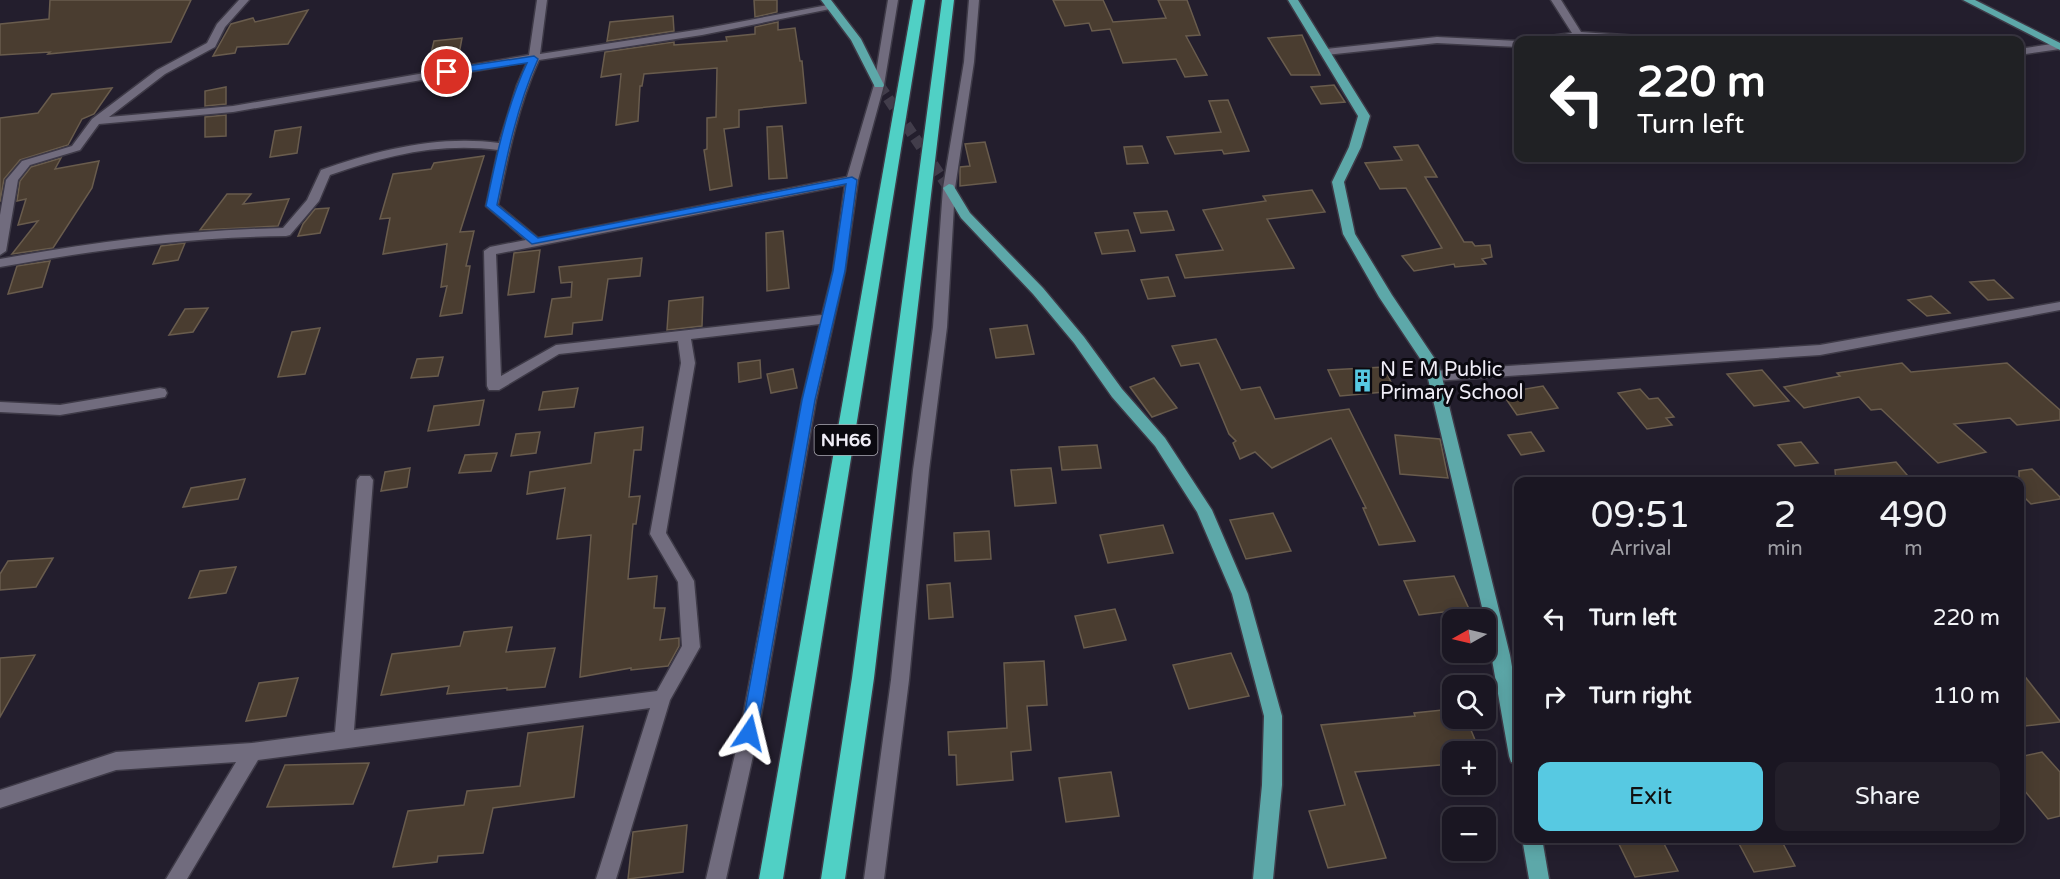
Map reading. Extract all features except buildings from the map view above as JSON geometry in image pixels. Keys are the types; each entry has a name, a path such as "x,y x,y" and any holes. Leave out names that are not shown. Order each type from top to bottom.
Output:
{"highway":[{"name":"NH66","path":"771,879 919,0"},
{"name":"NH66","path":"833,879 863,678 948,0"}],"main road":[{"path":"1293,0 1364,116 1355,147 1338,182 1349,234 1386,297 1432,365 1501,655 1514,732"},
{"path":"1968,0 2059,46"},
{"path":"828,3 856,39 879,85"},
{"path":"949,189 965,215 999,248 1079,340 1117,393 1160,442 1204,510 1240,594 1273,716 1272,785 1263,879"},
{"path":"1533,843 1539,879"}],"street":[{"path":"0,251 12,180 26,163 76,148 96,121 161,72 211,45 221,26 244,0"},
{"path":"536,242 492,206 504,147 522,85 534,59 542,0"},
{"path":"716,879 749,733 809,400 839,271 852,180 879,85 892,0"},
{"path":"874,879 900,680 921,470 940,327 949,189 969,62 974,0"},
{"path":"1556,0 1578,35"},
{"path":"96,121 233,109 468,68 702,32 828,3"},
{"path":"1571,36 1593,36"},
{"path":"1326,52 1437,40 1514,44"},
{"path":"2024,51 2059,46"},
{"path":"0,263 69,250 183,235 286,232 313,201 325,173 357,160 423,148 480,142 504,147"},
{"path":"828,319 556,350 494,386 490,251 852,180"},
{"path":"1435,376 1820,350 2060,306"},
{"path":"606,879 662,698 692,647 686,581 658,534 688,363 684,337"},
{"path":"0,407 60,410 160,393"},
{"path":"344,740 365,480"},
{"path":"0,799 116,761 252,752 662,698"},
{"path":"176,879 252,752"}],"tunnel":[{"path":"879,85 949,188"}],"place":[{"name":"N E M Public Primary School","path":"1362,381"}],"route":[{"path":"447,72 534,59 522,85 504,147 492,206 536,242 852,180 839,271 809,400 749,733"}]}
